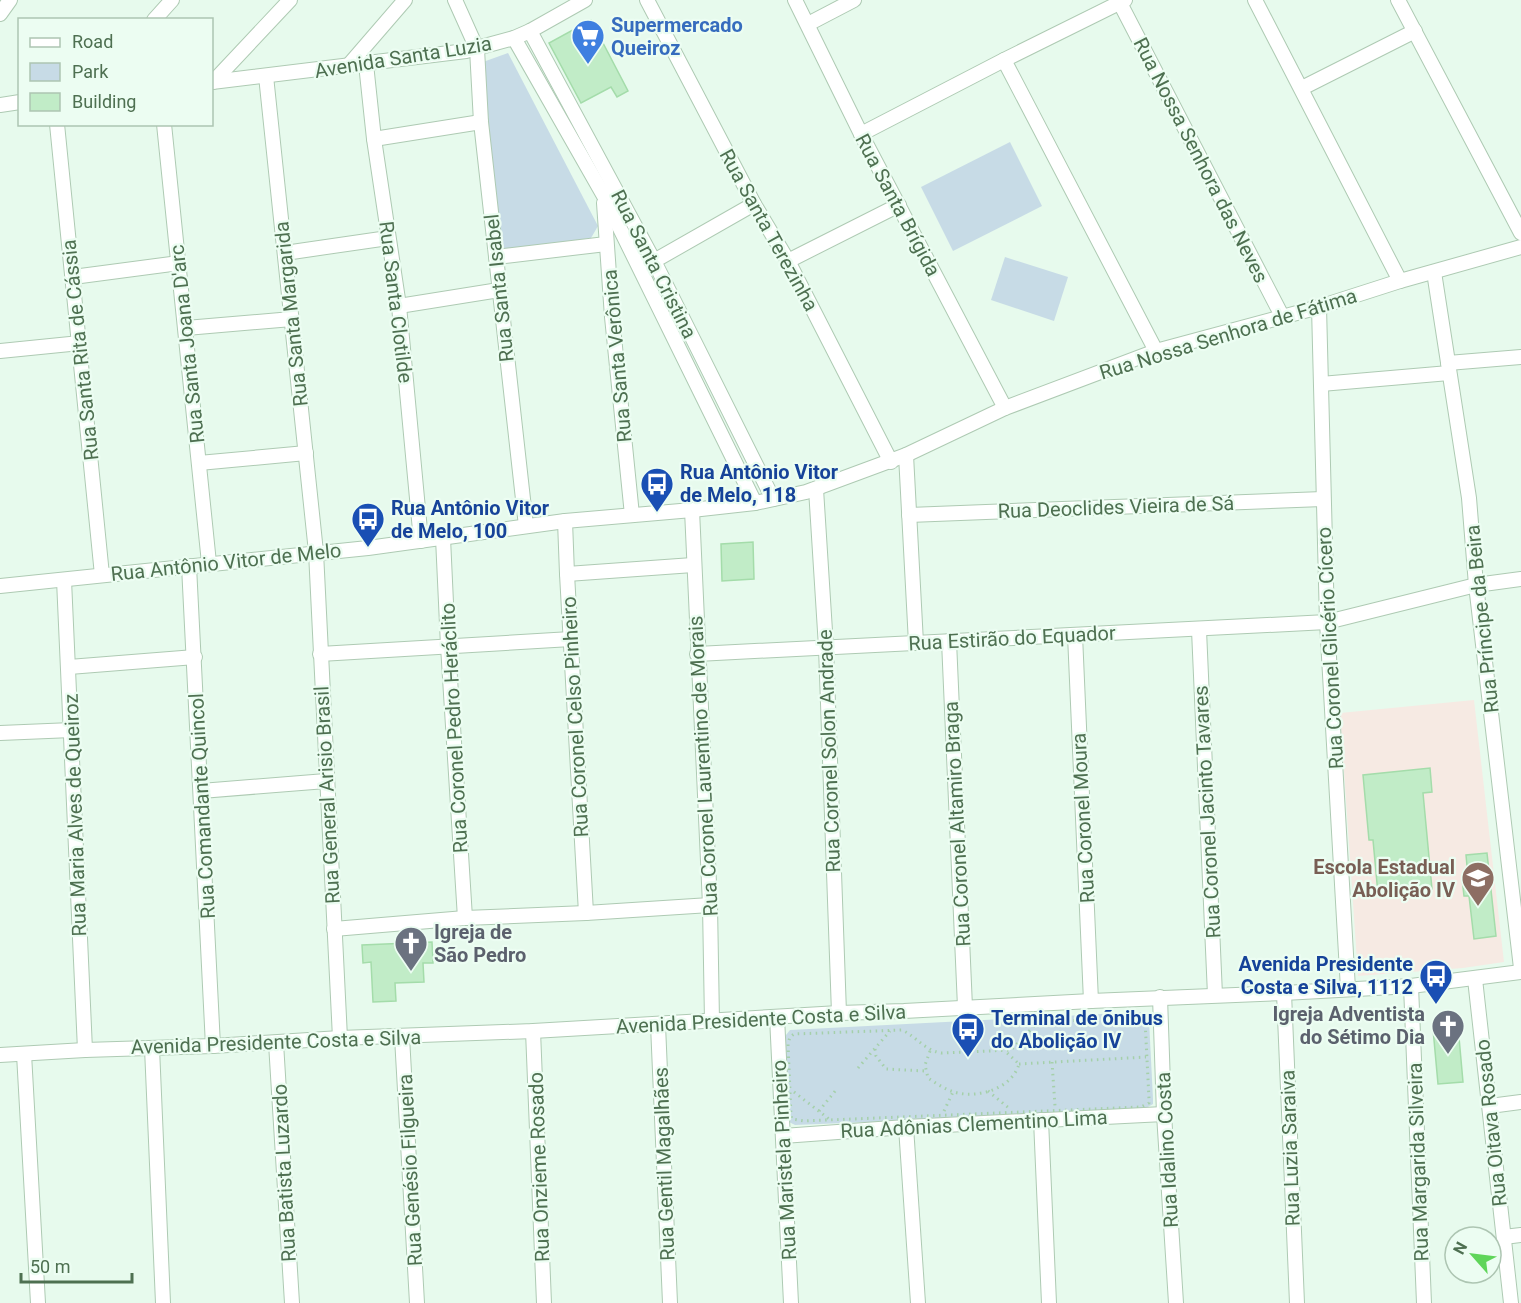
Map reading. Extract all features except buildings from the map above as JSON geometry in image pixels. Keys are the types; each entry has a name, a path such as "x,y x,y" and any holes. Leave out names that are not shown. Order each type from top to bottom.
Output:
{"street":[{"path":"0,14 10,0"},
{"path":"156,18 172,0"},
{"path":"213,81 290,0"},
{"path":"348,66 405,0"},
{"path":"455,0 477,49"},
{"name":"Avenida Santa Luzia","path":"213,82 477,49 530,31 585,0"},
{"name":"Rua Santa Terezinha","path":"647,0 754,204 789,261 891,462"},
{"name":"Rua Santa Brígida","path":"795,0 861,134 1005,408"},
{"path":"808,24 854,0"},
{"path":"1255,0 1400,280"},
{"path":"1398,0 1521,233"},
{"path":"861,134 1122,1"},
{"name":"Rua Nossa Senhora das Neves","path":"1122,1 1282,316"},
{"name":"Rua Santa Cristina","path":"530,31 654,261 773,499"},
{"path":"1302,88 1414,31"},
{"name":"Rua Santa Cristina","path":"514,38 604,196 755,503"},
{"name":"Rua Santa Isabel","path":"477,49 481,122 526,526"},
{"path":"1004,60 1156,351"},
{"name":"Rua Santa Clotilde","path":"366,64 374,139 399,306 421,541"},
{"name":"Rua Santa Margarida","path":"266,76 316,552"},
{"path":"0,105 18,102"},
{"path":"374,139 481,122"},
{"name":"Rua Santa Rita de Cássia","path":"57,126 102,575"},
{"name":"Rua Santa Joana D'arc","path":"164,126 209,563"},
{"name":"Rua Santa Verônica","path":"604,196 606,244 632,515"},
{"path":"640,269 754,204"},
{"path":"789,261 899,205"},
{"path":"285,253 388,238"},
{"path":"496,258 606,244"},
{"name":"Rua Nossa Senhora de Fátima","path":"773,499 816,489 891,462 1005,408 1156,351 1319,307 1400,280 1521,247"},
{"path":"73,277 179,263"},
{"name":"Rua Príncipe da Beira","path":"1434,272 1469,498 1476,585 1521,970"},
{"path":"399,306 499,290"},
{"name":"Rua Coronel Glicério Cícero","path":"1319,307 1327,622 1348,989"},
{"path":"186,328 292,319"},
{"path":"0,351 80,343"},
{"path":"1321,384 1521,357"},
{"path":"199,463 306,453"},
{"path":"906,455 916,643"},
{"name":"Rua Coronel Solon Andrade","path":"816,489 826,647 839,1013"},
{"name":"Rua Antônio Vitor de Melo","path":"0,586 421,541 565,521 692,510 773,499"},
{"name":"Rua Deoclides Vieira de Sá","path":"909,515 1323,499"},
{"name":"Rua Coronel Laurentino de Morais","path":"692,510 710,905 712,1021"},
{"name":"Rua Coronel Celso Pinheiro","path":"565,521 586,913"},
{"name":"Rua Coronel Pedro Heráclito","path":"443,538 465,918"},
{"name":"Rua General Arisio Brasil","path":"316,552 340,1038"},
{"path":"567,574 693,565"},
{"name":"Rua Comandante Quincol","path":"189,566 213,1046"},
{"name":"Rua Estirão do Equador","path":"697,654 1327,622 1476,585 1521,579"},
{"name":"Rua Maria Alves de Queiroz","path":"64,580 85,1050"},
{"name":"Rua Coronel Jacinto Tavares","path":"1199,630 1215,995"},
{"name":"Rua Coronel Moura","path":"1075,635 1091,1001"},
{"path":"320,654 571,639"},
{"name":"Rua Coronel Altamiro Braga","path":"949,641 965,1007"},
{"path":"69,667 195,657"},
{"path":"0,733 72,730"},
{"path":"201,791 326,781"},
{"path":"334,929 465,918 710,905"},
{"name":"Avenida Presidente Costa e Silva","path":"0,1055 658,1025 839,1013 1411,986 1474,979 1521,970"},
{"name":"Rua Oitava Rosado","path":"1474,979 1511,1303"},
{"name":"Rua Margarida Silveira","path":"1411,986 1424,1303"},
{"name":"Rua Luzia Saraiva","path":"1284,993 1297,1303"},
{"name":"Rua Idalino Costa","path":"1160,998 1164,1114 1176,1303"},
{"name":"Rua Maristela Pinheiro","path":"777,1017 791,1303"},
{"name":"Rua Gentil Magalhães","path":"658,1025 670,1303"},
{"name":"Rua Onzieme Rosado","path":"533,1031 544,1303"},
{"name":"Rua Genésio Filgueira","path":"402,1037 417,1303"},
{"name":"Rua Batista Luzardo","path":"276,1043 292,1303"},
{"path":"152,1048 163,1303"},
{"path":"24,1054 38,1303"},
{"path":"1490,1106 1521,1102"},
{"name":"Rua Adônias Clementino Lima","path":"783,1136 906,1127 1164,1114"},
{"path":"1041,1120 1049,1303"},
{"path":"906,1127 918,1303"},
{"path":"1504,1237 1521,1235"}],"path":[{"path":"1144,1017 1149,1099 1146,1105 830,1120 796,1121 792,1119 788,1044 790,1037 794,1034 891,1030 902,1030 930,1051 940,1053 1011,1050 1037,1023 1144,1017"},
{"path":"858,1068 891,1030"},
{"path":"875,1049 876,1056 886,1070 925,1071"},
{"path":"1004,1050 1019,1064 1147,1057"},
{"path":"930,1051 925,1065 928,1078 954,1092 988,1092 998,1088 1017,1071 1019,1064"},
{"path":"1052,1062 1055,1110"},
{"path":"790,1089 830,1120"},
{"path":"819,1112 836,1090"},
{"path":"942,1115 954,1092"},
{"path":"988,1092 1014,1112"}],"shaded area":[{"path":"1474,700 1504,962 1463,968 1358,976 1340,713"}],"green space":[{"path":"508,53 598,226 591,238 501,251 483,62"},
{"path":"1010,142 1042,206 953,251 921,187"},
{"path":"1005,257 1068,277 1054,321 991,300"},
{"path":"1141,1012 1147,1014 1149,1020 1153,1104 1141,1111 795,1125 789,1122 784,1044 790,1030"}],"place":[{"name":"Supermercado Queiroz","path":"588,65"},
{"name":"Rua Antônio Vitor de Melo, 118","path":"657,513"},
{"name":"Rua Antônio Vitor de Melo, 100","path":"368,548"},
{"name":"Escola Estadual Abolição IV","path":"1478,907"},
{"name":"Igreja de São Pedro","path":"411,972"},
{"name":"Avenida Presidente Costa e Silva, 1112","path":"1436,1005"},
{"name":"Igreja Adventista do Sétimo Dia","path":"1448,1055"},
{"name":"Terminal de õnibus do Abolição IV","path":"968,1058"}]}
